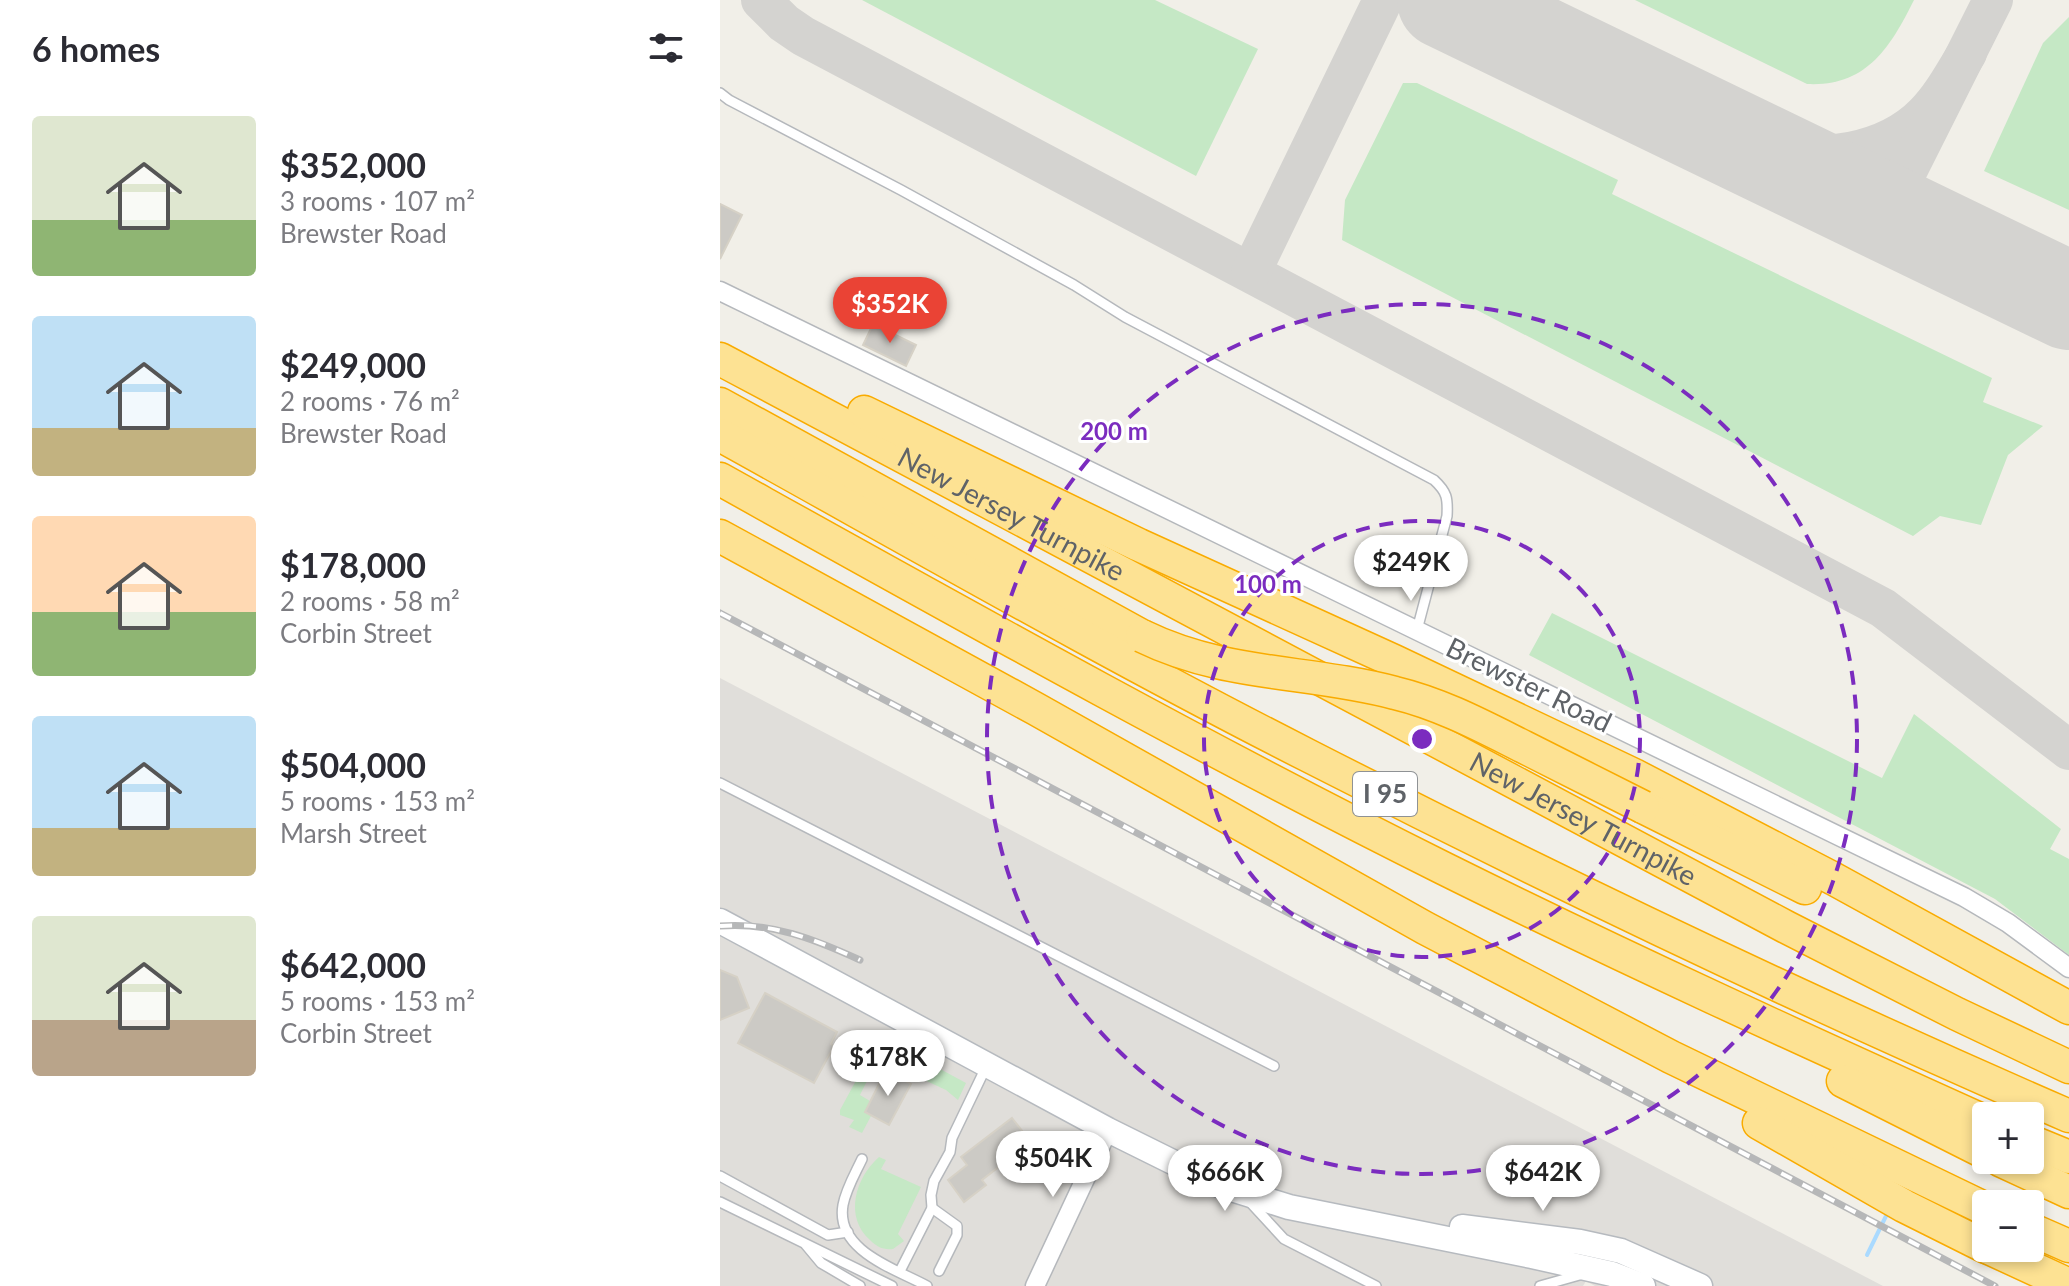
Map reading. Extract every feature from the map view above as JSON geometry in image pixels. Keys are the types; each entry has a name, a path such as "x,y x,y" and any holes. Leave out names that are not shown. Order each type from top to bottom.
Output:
{"highway":[{"path":"720,346 746,354 1072,514 1622,769 1823,873 2069,1008"},
{"name":"New Jersey Turnpike","path":"720,359 1774,920 1957,1014 2069,1067"},
{"path":"720,404 1142,636 1180,653 1218,664 1365,686 1427,702 1467,718 2069,1019"},
{"name":"I 95","path":"720,435 1305,755 1659,930 1908,1046 2069,1116"},
{"name":"I 95","path":"720,479 1030,651 1451,872 1680,983 1972,1116"},
{"path":"720,536 1425,928 1671,1057 1972,1202"},
{"path":"1680,983 1748,1032 1972,1146"},
{"path":"1671,1057 1744,1115 1904,1206 1972,1240"},
{"path":"2044,1147 2069,1157"},
{"path":"2030,1174 2069,1192"},
{"path":"2044,1235 2069,1246"},
{"path":"2019,1262 2069,1285"}],"main road":[{"path":"720,921 1108,1130 1182,1168 1241,1193 1289,1207 1594,1270 1643,1286"},
{"path":"1368,1223 1435,1224 1580,1242 1621,1251 1700,1286"}],"street":[{"name":"Brewster Road","path":"720,291 1988,909 2069,968"},
{"path":"1035,1286 1108,1130"}],"lane":[{"path":"720,93 1074,285 1125,317 1434,480 1448,498 1447,516 1417,630"},
{"path":"720,783 1274,1066"},
{"path":"900,1271 932,1208 934,1181 950,1152 952,1138 987,1065"},
{"path":"862,1159 843,1203 843,1223 855,1245 927,1286"},
{"path":"720,1176 828,1235 848,1232"},
{"path":"1241,1193 1284,1239 1376,1286"},
{"path":"720,1202 892,1286"},
{"path":"932,1208 957,1226 957,1235 939,1271"},
{"path":"804,1242 821,1263 860,1286"},
{"path":"1540,1286 1594,1270"}],"shaded area":[{"path":"720,678 1883,1286 1595,1286 1586,1281 1583,1286 720,1286"}],"green space":[{"path":"862,0 1155,0 1258,49 1196,176"},
{"path":"1635,0 1914,0 1895,34 1874,61 1845,79 1807,84"},
{"path":"2069,17 2069,210 1984,171 2043,43"},
{"path":"1403,83 1417,83 1618,180 1612,194 1992,378 1983,402 2043,426 2008,455 1981,525 1940,516 1913,536 1342,240 1345,200"},
{"path":"1552,613 1882,778 1914,714 2061,829 2050,849 2069,859 2069,955 1995,899 1529,655"},
{"path":"883,1038 966,1083 958,1100 946,1090 885,1063 879,1072 868,1079 860,1095 870,1101 865,1112 871,1116 862,1133 849,1127 854,1120 840,1115 840,1110 872,1051"},
{"path":"879,1157 886,1160 881,1169 921,1187 898,1234 904,1241 893,1249 880,1248 870,1240 862,1231 855,1209 859,1186"}],"building":[{"path":"720,204 742,215 720,259"},
{"path":"873,324 916,345 906,366 863,345"},
{"path":"720,970 737,977 749,1008 720,1020"},
{"path":"765,993 837,1032 831,1044 834,1046 814,1083 738,1043"},
{"path":"886,1070 911,1084 889,1125 865,1112"},
{"path":"1012,1118 1031,1142 982,1180 986,1185 964,1202 948,1180 967,1165 961,1157"}],"waterway":[{"path":"1867,1255 1887,1214"}],"taxiway":[{"path":"761,0 784,23 803,36 1883,608 2069,750"},
{"path":"1251,272 1383,0"},
{"path":"1886,213 1993,0"},
{"path":"1727,136 1763,150 1788,154 1830,155 1872,146 1909,128 1925,114 1967,53"}],"runway":[{"path":"1446,0 2069,301"}],"railway":[{"path":"720,613 1995,1286"},
{"path":"720,926 775,929 826,945 860,960"}]}
